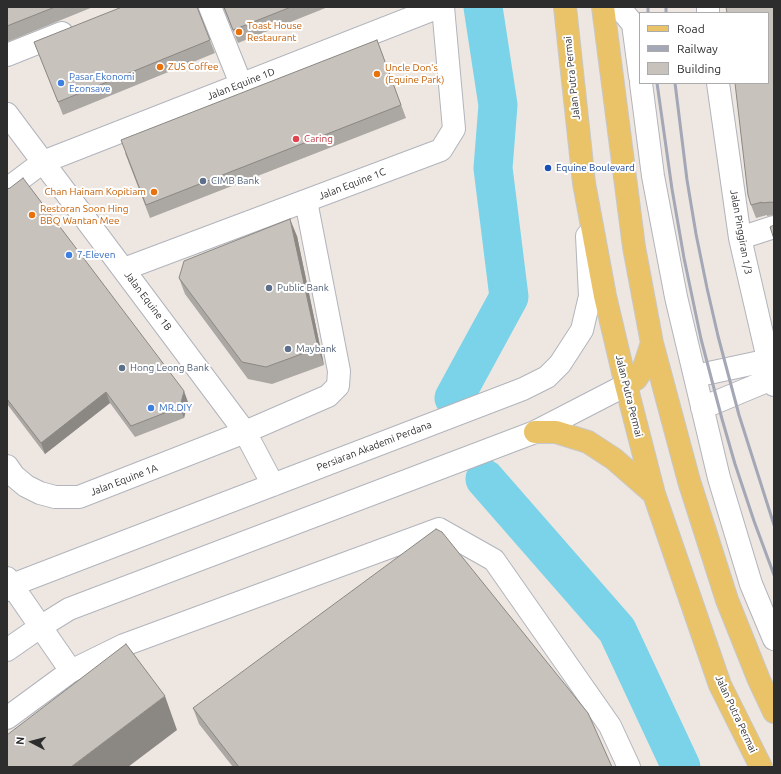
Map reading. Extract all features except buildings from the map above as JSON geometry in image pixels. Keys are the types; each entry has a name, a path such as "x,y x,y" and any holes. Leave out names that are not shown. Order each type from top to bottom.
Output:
{"main road":[{"name":"Jalan Putra Permai","path":"565,7 584,183 605,296 654,494 720,685 762,767"},
{"path":"603,7 634,247 652,343 688,481 725,593 759,680 774,712"},
{"path":"626,385 636,379 644,367 652,343"},
{"path":"535,432 556,432 588,442 614,459 654,494"}],"street":[{"path":"210,7 241,84"},
{"name":"Jalan Equine 1D","path":"7,189 43,162 439,7"},
{"name":"Jalan Equine 1C","path":"124,269 441,150 454,129 443,7"},
{"path":"620,7 633,24 639,69"},
{"path":"7,55 77,27"},
{"path":"641,84 653,176 676,297 702,408 719,478 751,584 774,639"},
{"name":"Jalan Pinggiran 1/3","path":"718,84 740,238 772,372"},
{"name":"Jalan Equine 1B","path":"7,114 245,432 273,485"},
{"name":"Persiaran Akademi Perdana","path":"9,584 523,389 547,377 560,364 582,330 590,296 584,183"},
{"path":"245,432 328,396 338,386 339,371 306,201"},
{"path":"740,238 774,227"},
{"path":"695,376 772,372"},
{"path":"702,408 772,372"},
{"path":"7,650 69,609 535,432 626,385"},
{"name":"Jalan Equine 1A","path":"7,466 14,476 26,486 40,493 55,497 78,497 245,432"},
{"path":"7,718 71,671 124,645 439,529 494,560 610,726 629,767"},
{"path":"9,584 71,671"}],"waterway":[{"path":"454,398 509,297 493,168 498,105 483,7"},
{"path":"485,479 617,630 681,767"}],"railway":[{"path":"648,7 648,12"},
{"path":"666,7 666,12"},
{"path":"657,84 672,189 684,258 701,339 735,464 774,575"},
{"path":"675,84 687,180 707,288 739,415 774,525"}],"place":[{"name":"Toast House Restaurant","path":"239,32"},
{"name":"ZUS Coffee","path":"160,67"},
{"name":"Uncle Don's (Equine Park)","path":"377,74"},
{"name":"Pasar Ekonomi Econsave","path":"61,83"},
{"name":"Caring","path":"296,139"},
{"name":"Equine Boulevard","path":"548,168"},
{"name":"CIMB Bank","path":"203,181"},
{"name":"Chan Hainam Kopitiam","path":"154,192"},
{"name":"Restoran Soon Hing BBQ Wantan Mee","path":"32,215"},
{"name":"7-Eleven","path":"69,255"},
{"name":"Public Bank","path":"269,288"},
{"name":"Maybank","path":"288,349"},
{"name":"Hong Leong Bank","path":"122,368"},
{"name":"MR.DIY","path":"151,408"}]}
